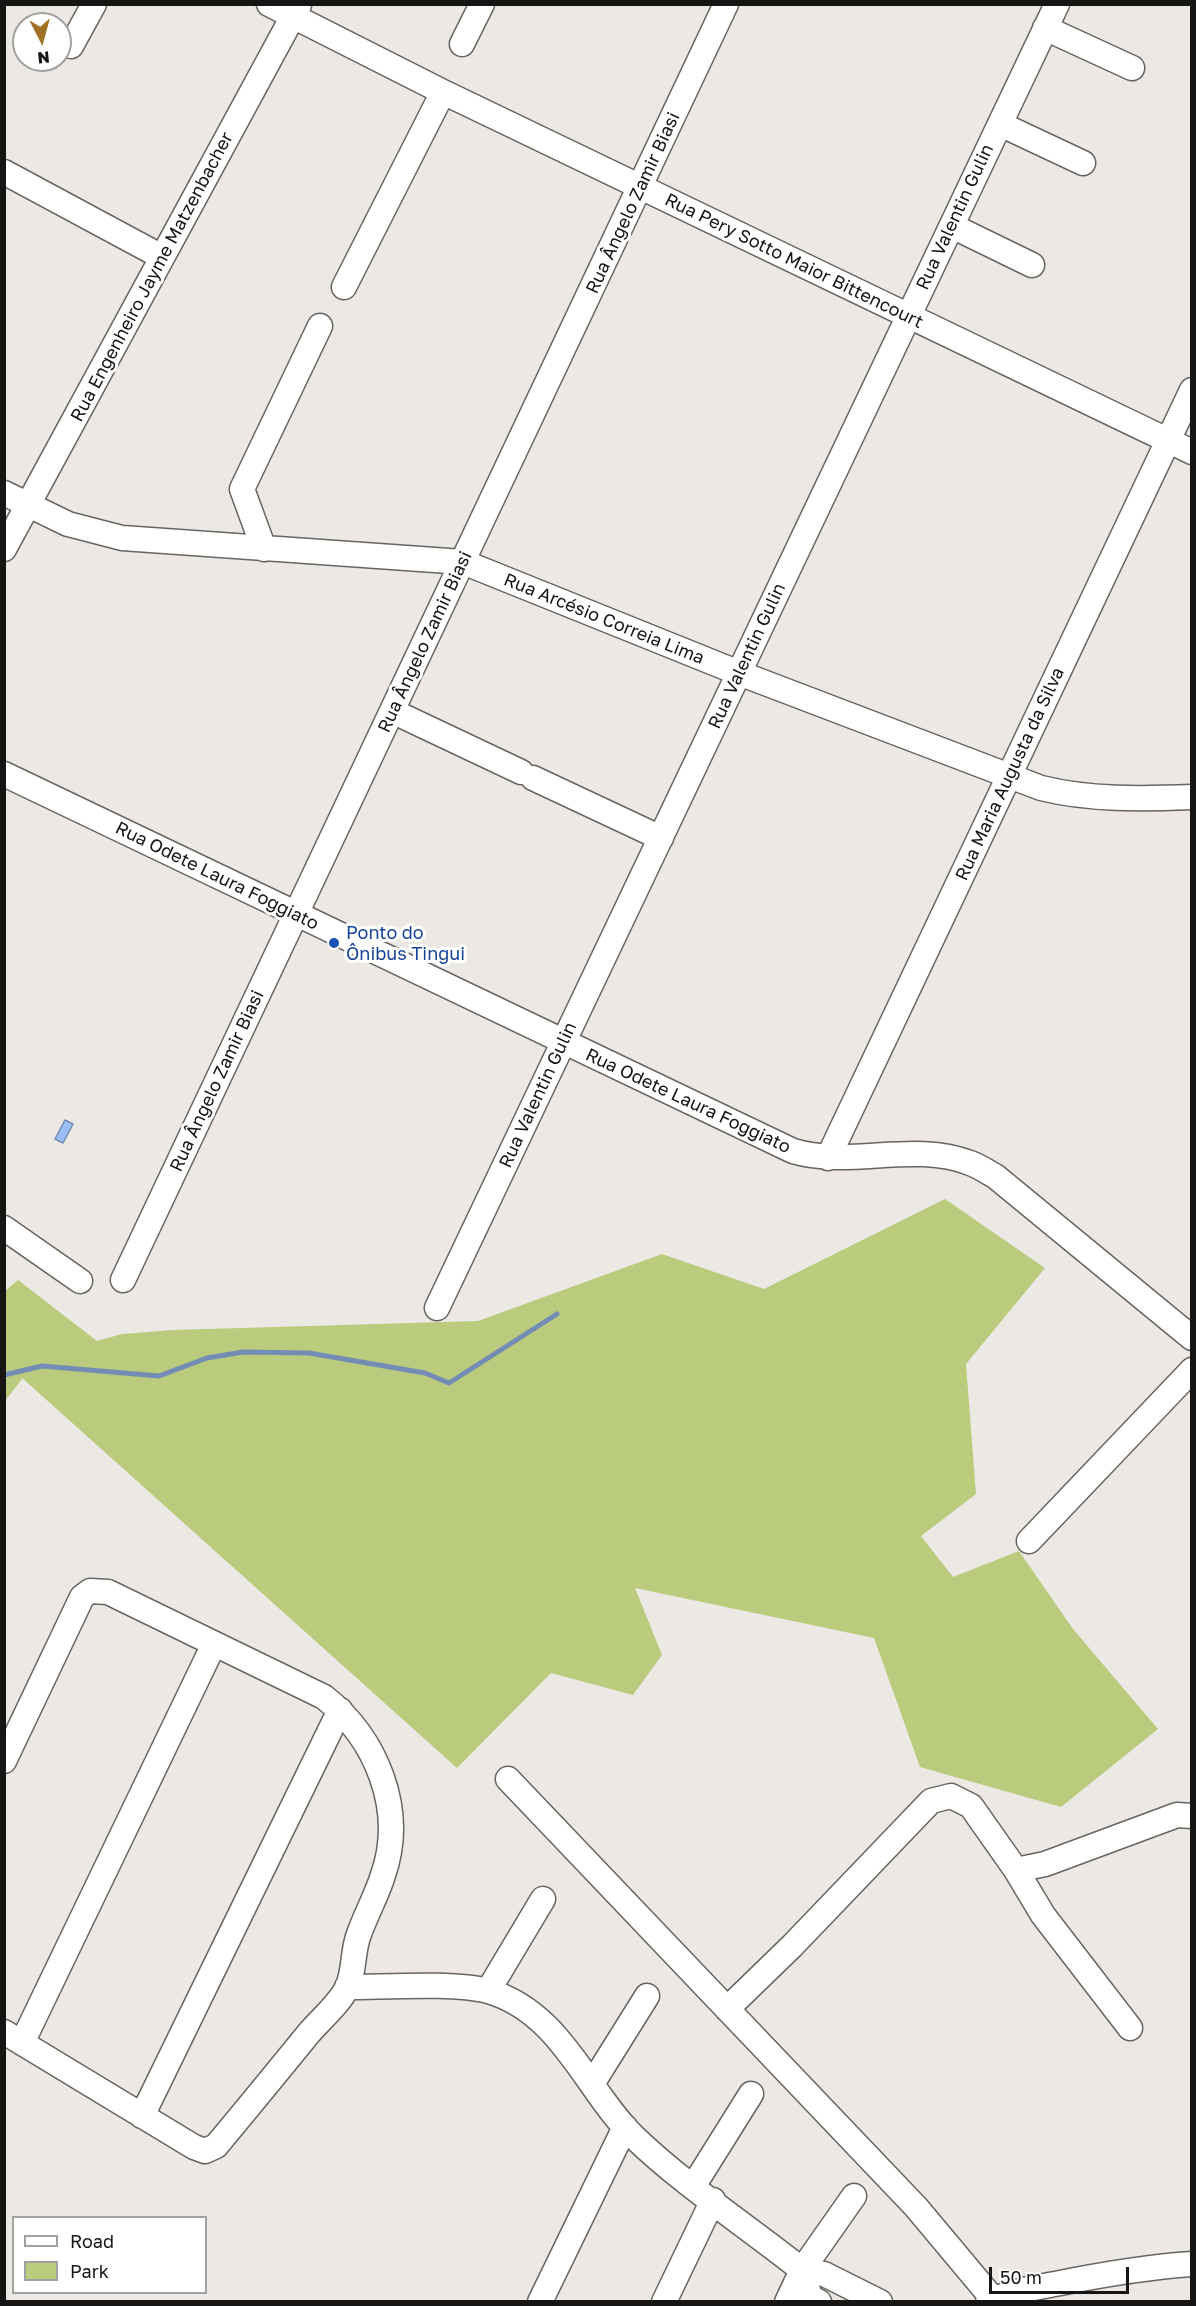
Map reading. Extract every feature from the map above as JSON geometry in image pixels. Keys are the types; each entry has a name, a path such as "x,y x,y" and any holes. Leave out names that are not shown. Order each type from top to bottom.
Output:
{"street":[{"path":"72,44 94,4"},
{"name":"Rua Pery Sotto Maior Bittencourt","path":"269,4 296,11 443,92 1191,452"},
{"path":"462,44 482,4"},
{"name":"Rua Ângelo Zamir Biasi","path":"123,1280 726,4"},
{"name":"Rua Valentin Gulin","path":"437,1308 1057,4"},
{"name":"Rua Engenheiro Jayme Matzenbacher","path":"4,549 296,11"},
{"path":"1046,28 1132,68"},
{"path":"344,287 443,92"},
{"path":"1000,124 1083,163"},
{"path":"4,172 162,257"},
{"path":"952,226 1032,265"},
{"path":"264,549 242,489 320,326"},
{"name":"Rua Maria Augusta da Silva","path":"828,1158 1191,390"},
{"name":"Rua Arcésio Correia Lima","path":"4,493 68,524 122,538 463,562 739,673 1008,777 1068,795 1109,798 1191,796"},
{"path":"392,711 661,838"},
{"name":"Rua Odete Laura Foggiato","path":"4,774 794,1151 828,1158 911,1155 970,1162 995,1176 1190,1335"},
{"path":"4,1228 80,1281"},
{"path":"1029,1541 1191,1370"},
{"path":"4,1761 82,1597 90,1591 108,1592 302,1685 340,1710 362,1734 376,1759 386,1791 390,1821 389,1851 384,1874 358,1936 347,1987 216,2146 205,2151 194,2147 13,2038 214,1644"},
{"path":"142,2116 340,1710"},
{"path":"508,1779 916,2206 990,2300 1101,2274 1154,2266 1191,2264"},
{"path":"727,2009 792,1946 931,1801 951,1796 971,1806 1016,1870 1042,1916 1130,2028"},
{"path":"1016,1870 1045,1864 1177,1815 1191,1816"},
{"path":"488,1991 543,1899"},
{"path":"347,1987 424,1987 488,1991 538,2018 556,2036 625,2127 694,2185 802,2270 824,2274 880,2301"},
{"path":"592,2084 647,1996"},
{"path":"694,2185 751,2094"},
{"path":"540,2301 625,2127"},
{"path":"787,2301 802,2270 854,2196"},
{"path":"664,2301 713,2200"},
{"path":"802,2270 810,2297 819,2301"}],"green space":[{"path":"945,1199 1045,1268 966,1364 976,1494 921,1536 953,1577 1019,1551 1073,1629 1158,1729 1061,1807 920,1767 874,1638 635,1588 662,1655 633,1695 551,1673 457,1768 21,1377 22,1379 5,1401 5,1291 18,1280 97,1341 122,1334 173,1330 478,1321 662,1254 764,1289"}],"water":[{"path":"65,1120 73,1124 63,1143 55,1139"}],"waterway":[{"path":"4,1375 42,1366 159,1376 207,1358 243,1352 309,1353 425,1373 449,1383 557,1314"}],"place":[{"name":"Ponto do Ônibus Tingui","path":"334,943"}]}
